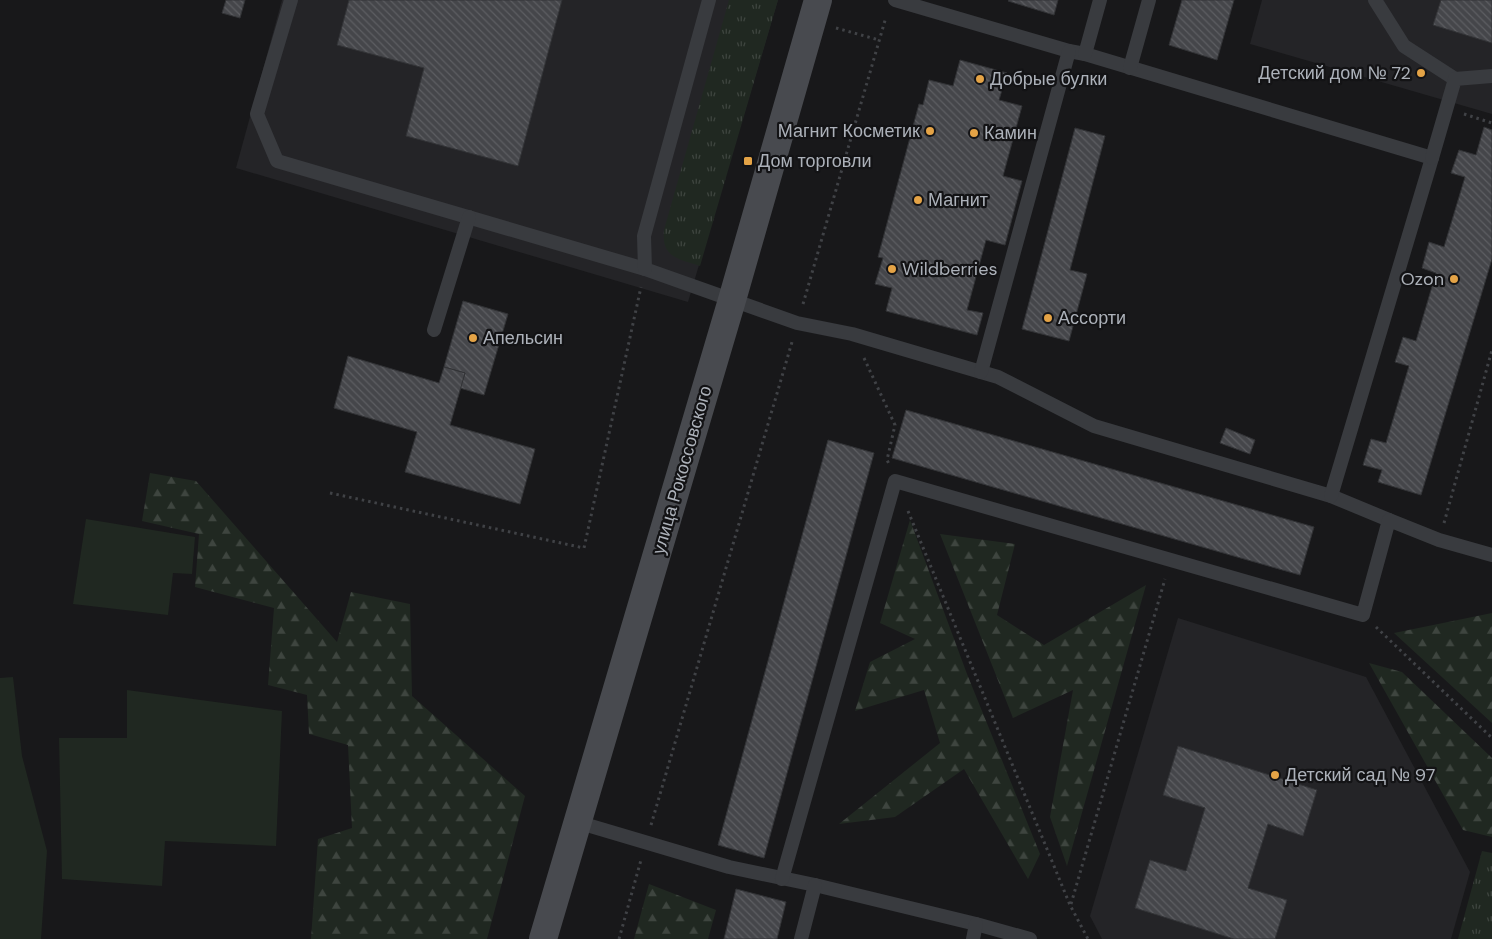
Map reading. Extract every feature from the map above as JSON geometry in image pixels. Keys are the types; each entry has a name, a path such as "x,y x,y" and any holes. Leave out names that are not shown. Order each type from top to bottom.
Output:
{"street":[{"name":"улица Рокоссовского","path":"543,939 732,300 818,0"}],"lane":[{"path":"290,0 257,114 277,161 645,269 797,323 852,334 998,377 1094,426 1331,496 1439,540 1492,555"},
{"path":"645,269 644,236 709,0"},
{"path":"895,0 1068,51 1085,54 1432,158"},
{"path":"1085,54 1100,0"},
{"path":"1130,68 1149,0"},
{"path":"1375,0 1404,46 1455,79 1492,76"},
{"path":"981,372 1068,51"},
{"path":"1331,496 1455,79"},
{"path":"434,330 469,217"},
{"path":"782,879 895,481 1363,615 1390,520"},
{"path":"577,822 729,867 814,885 1030,939"},
{"path":"801,939 814,885"},
{"path":"973,939 976,924"}],"path":[{"path":"619,939 886,16"},
{"path":"1447,109 1492,123"},
{"path":"330,493 584,548 645,269"},
{"path":"852,334 896,425 887,460 895,481 1070,905 1088,939"},
{"path":"1439,540 1492,350"},
{"path":"1070,905 1170,559"},
{"path":"1363,615 1492,738"}],"shaded area":[{"path":"282,0 778,0 688,302 236,168"},
{"name":"Детский дом № 72","path":"1262,0 1492,0 1492,114 1250,44"},
{"name":"Детский сад № 97","path":"1178,618 1366,677 1470,872 1451,939 1102,939 1090,916"}],"green space":[{"path":"729,0 778,0 700,266 679,259 669,252 665,246 664,230"},
{"path":"150,473 196,481 337,642 351,592 410,604 412,696 525,796 487,939 311,939 318,839 352,828 348,745 309,734 307,695 268,685 274,608 195,587 199,534 142,521"},
{"path":"86,519 195,537 192,574 173,573 168,615 73,604"},
{"path":"910,520 967,674 1040,854 1028,879 964,769 895,817 839,824 940,743 924,690 855,711 870,662 915,639 880,623"},
{"path":"940,534 1015,544 997,615 1044,645 1146,585 1067,866 1050,817 1073,690 1013,718"},
{"path":"1492,613 1492,723 1394,633"},
{"path":"1369,663 1402,672 1492,758 1492,837 1463,830"},
{"path":"13,677 22,756 47,851 41,939 0,939 0,678"},
{"path":"127,690 282,711 276,846 165,841 162,886 62,879 59,738 127,738"},
{"path":"1482,851 1492,853 1492,939 1458,939"},
{"path":"649,884 716,910 708,939 634,939"}],"building":[{"path":"226,0 245,0 240,18 222,13"},
{"path":"349,0 562,0 518,166 406,136 424,68 337,45"},
{"path":"1009,0 1058,0 1054,15"},
{"path":"1182,0 1234,0 1217,60 1169,45"},
{"path":"1441,0 1492,0 1492,43 1433,25"},
{"path":"960,60 1007,73 999,100 1022,106 1003,176 1022,181 1005,245 986,240 967,310 983,313 977,335 886,311 892,288 875,284 883,258 878,257 919,104 923,105 929,80 953,86"},
{"path":"1484,127 1492,130 1492,259 1421,495 1378,482 1382,470 1363,465 1371,439 1386,443 1409,366 1395,362 1403,337 1416,341 1436,273 1422,268 1429,242 1444,247 1465,177 1451,173 1459,150 1476,155"},
{"path":"1075,128 1105,136 1070,270 1087,274 1069,341 1022,329"},
{"path":"463,301 508,314 484,395 460,388 465,373 444,367"},
{"path":"348,356 439,383 444,367 465,373 450,425 535,449 520,504 405,472 417,432 334,408"},
{"path":"906,410 1314,527 1300,575 892,458"},
{"path":"1226,428 1255,440 1250,454 1220,443"},
{"path":"828,440 874,453 764,858 718,845"},
{"path":"1178,746 1317,790 1303,836 1268,824 1248,888 1287,900 1275,939 1234,939 1135,908 1150,860 1186,871 1205,808 1163,795"},
{"path":"736,889 786,902 777,939 724,939"}],"place":[{"name":"Детский дом № 72","path":"1421,73"},
{"name":"Добрые булки","path":"980,79"},
{"name":"Магнит Косметик","path":"930,131"},
{"name":"Камин","path":"974,133"},
{"name":"Дом торговли","path":"748,161"},
{"name":"Магнит","path":"918,200"},
{"name":"Wildberries","path":"892,269"},
{"name":"Ozon","path":"1454,279"},
{"name":"Ассорти","path":"1048,318"},
{"name":"Апельсин","path":"473,338"},
{"name":"Детский сад № 97","path":"1275,775"}]}
